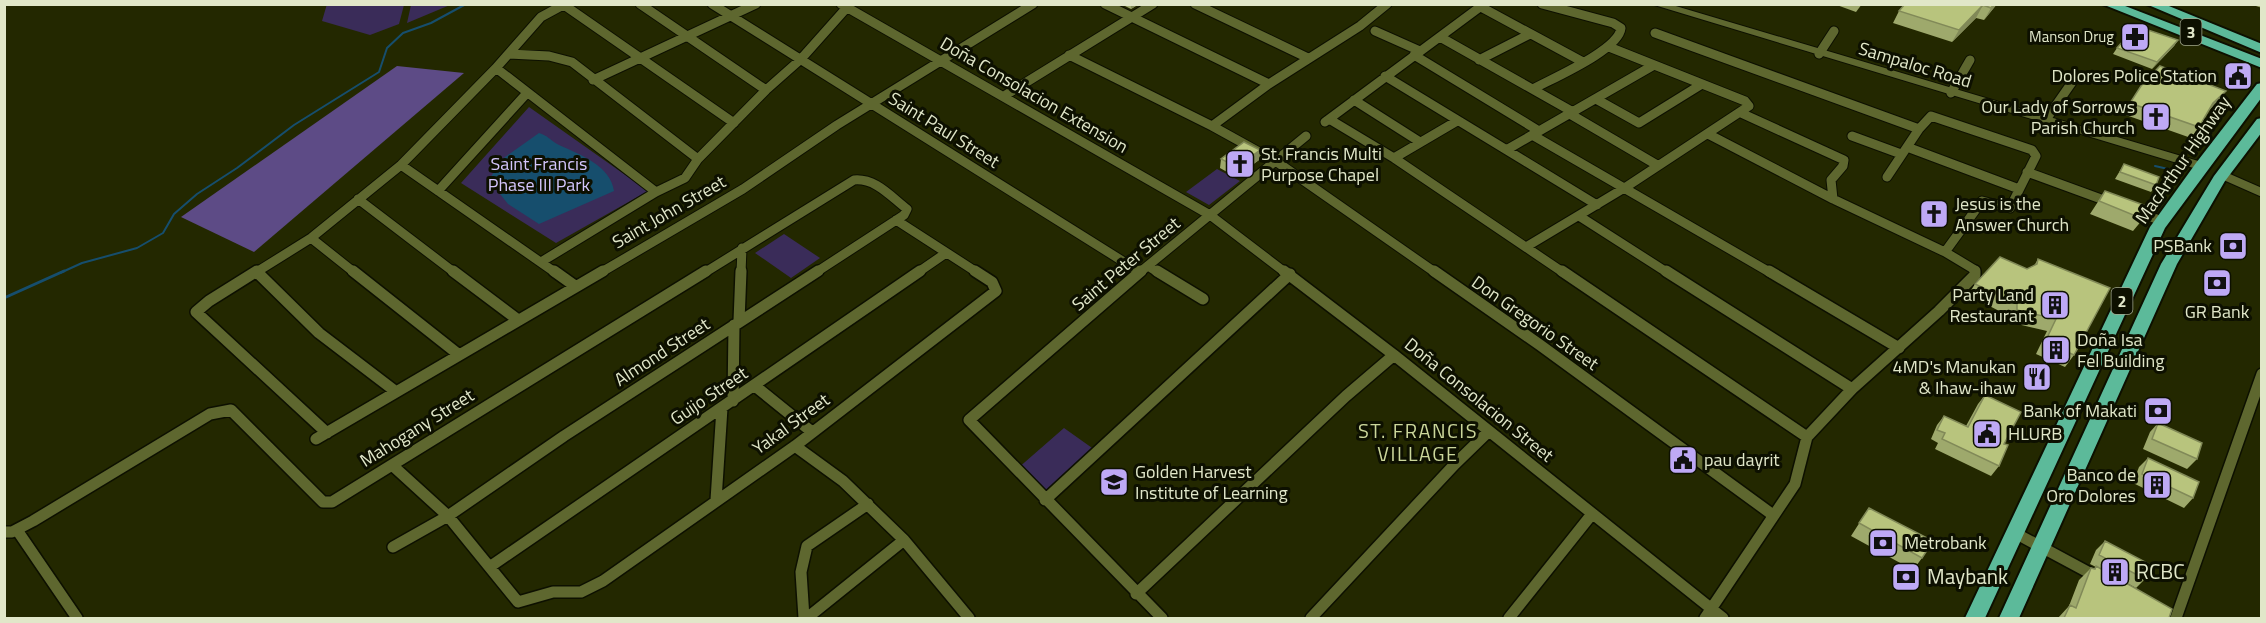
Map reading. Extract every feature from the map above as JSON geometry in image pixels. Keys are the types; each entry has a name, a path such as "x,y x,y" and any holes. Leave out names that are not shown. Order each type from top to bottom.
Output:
{"highway":[{"name":"3","path":"2108,4 2251,63 2261,56"},
{"name":"3","path":"2121,4 2261,56"},
{"name":"3","path":"2135,4 2261,56"},
{"name":"3","path":"2152,4 2213,29 2261,56"},
{"name":"MacArthur Highway","path":"1975,618 2073,411 2108,331 2162,221 2262,87"},
{"name":"2","path":"2009,618 2162,278 2188,229 2227,177 2262,122"}],"street":[{"path":"640,4 766,90"},
{"name":"Saint Paul Street","path":"712,4 871,104 1144,269 1203,299"},
{"path":"593,80 756,4"},
{"name":"Saint John Street","path":"316,439 743,189 939,60 1034,4"},
{"path":"1105,4 1269,84"},
{"path":"1004,96 1153,4"},
{"path":"1195,4 1308,58"},
{"path":"1212,126 1269,84 1360,26 1387,4"},
{"path":"1533,89 1609,47 1621,32 1621,27 1542,4"},
{"name":"Sampaloc Road","path":"1656,4 2045,122 2201,166"},
{"path":"327,433 196,312 209,301 258,273 311,238 401,165 423,146 541,17 565,5 734,123"},
{"path":"541,262 656,192 685,178 698,159 766,90 801,59 846,5"},
{"name":"Doña Consolacion Extension","path":"846,5 1210,215"},
{"path":"1583,62 1482,6 1327,121 1394,158 1807,436"},
{"path":"1375,31 1417,53 1536,134 1619,186 1626,187 1899,348"},
{"path":"1819,54 1834,31"},
{"path":"1655,33 1919,129"},
{"path":"1479,60 1530,34"},
{"path":"1440,37 1533,89 1657,165"},
{"path":"1609,47 1745,101 1745,109"},
{"path":"509,54 561,58 572,62 698,159"},
{"name":"Don Gregorio Street","path":"1069,55 1212,126 1277,162 1540,345 1773,515"},
{"path":"1951,93 1970,60"},
{"path":"1508,149 1654,65"},
{"path":"496,68 656,192"},
{"path":"1385,76 1597,205"},
{"path":"2045,122 2075,78"},
{"path":"1596,99 1639,123 1702,84"},
{"path":"438,191 527,93"},
{"path":"1354,100 1420,142"},
{"path":"1526,247 1580,216 1745,109"},
{"path":"1745,109 1844,160 1844,166 1831,180 1833,199"},
{"path":"1887,177 1919,129 1929,117 1934,116 2032,150 2036,156 2010,208 1982,201 1945,252"},
{"path":"1394,158 1457,121"},
{"path":"1708,134 1833,199 1945,252 1975,270 1975,275 1899,348 1852,389 1807,436 1795,483 1708,614"},
{"name":"Saint Peter Street","path":"1045,500 969,420 1144,269 1306,136"},
{"path":"1852,136 1904,150 2019,189"},
{"path":"401,165 575,286"},
{"path":"2027,172 2162,221"},
{"path":"2227,177 2262,193"},
{"name":"Mahogany Street","path":"11,531 210,414 222,410 231,410 278,460 323,502 332,502 742,248 861,178 871,182 907,209 904,215 896,220"},
{"path":"358,199 518,320"},
{"name":"Doña Consolacion Street","path":"1210,215 1290,274 1489,431 1592,514 1708,614 1723,618"},
{"path":"1580,216 1852,389"},
{"path":"896,220 946,253"},
{"name":"Almond Street","path":"393,547 448,516 564,436 896,220"},
{"path":"311,238 458,354"},
{"path":"733,401 742,248"},
{"name":"Yakal Street","path":"491,566 518,602 553,592 581,592 603,581 795,446 996,291 992,282 946,253"},
{"name":"Guijo Street","path":"491,566 946,253"},
{"path":"258,273 319,333 395,391"},
{"path":"1162,618 1045,500 1290,274"},
{"path":"1136,594 1346,396 1394,355"},
{"path":"2173,617 2262,374"},
{"path":"755,386 812,432"},
{"path":"716,500 722,408"},
{"path":"1311,618 1455,464 1489,431"},
{"path":"795,446 843,481 868,504 904,540 969,618"},
{"path":"392,465 448,516 491,566"},
{"path":"806,618 801,572 807,546 868,504"},
{"path":"1509,618 1592,514"},
{"path":"11,531 77,618"},
{"path":"2015,533 2114,586"},
{"path":"806,618 904,540"}],"green space":[{"path":"327,4 404,5 399,24 370,35 322,21"},
{"path":"411,4 450,5 407,23"},
{"name":"Saint Francis Phase III Park","path":"529,107 648,191 556,243 461,183"},
{"path":"1217,169 1240,181 1209,205 1186,192"},
{"path":"784,234 820,258 791,278 755,253"},
{"path":"1064,428 1095,450 1044,498 1017,469"}],"shaded area":[{"path":"397,66 464,73 254,252 181,217"}],"water":[{"path":"539,133 601,168 612,182 614,191 539,224 508,204 489,180 501,160"}],"building":[{"path":"1905,4 1994,4 1991,8 1983,5 1959,30 1899,11"},
{"path":"2136,26 2178,40 2157,62 2117,48"},
{"path":"2160,66 2226,91 2213,103 2199,127 2130,103 2141,86"},
{"path":"1244,142 1260,150 1237,167 1221,159"},
{"path":"2124,164 2159,177 2156,185 2120,172"},
{"path":"2105,191 2149,207 2143,219 2099,201"},
{"path":"2000,257 2027,269 2037,264 2038,259 2110,288 2074,355 2045,342 2056,319 2017,310 2017,304 1975,284"},
{"path":"1985,395 2021,412 2004,444 2008,445 1999,466 1942,439 1945,433 1937,430 1944,416 1968,427"},
{"path":"2158,423 2202,443 2197,459 2152,439"},
{"path":"2148,458 2199,482 2193,498 2142,474"},
{"path":"1869,508 1933,541 1922,558 1859,523"},
{"path":"2105,541 2151,565 2145,579 2099,555"},
{"path":"2096,566 2172,609 2169,618 2064,618 2070,605 2076,608 2091,568 2095,569"}],"waterway":[{"path":"60,273 82,263 137,248 163,233 174,214 197,194 237,168 294,125 379,72 387,48 403,33 431,23 466,4"},
{"path":"2155,166 2181,172"},
{"path":"4,298 64,271"}],"place":[{"name":"Manson Drug","path":"2135,37"},
{"name":"Dolores Police Station","path":"2238,76"},
{"name":"Our Lady of Sorrows Parish Church","path":"2156,117"},
{"name":"St. Francis Multi Purpose Chapel","path":"1240,164"},
{"name":"Jesus is the Answer Church","path":"1934,214"},
{"name":"PSBank","path":"2233,246"},
{"name":"GR Bank","path":"2217,283"},
{"name":"Party Land Restaurant","path":"2055,305"},
{"name":"Doña Isa Fel Building","path":"2056,350"},
{"name":"4MD's Manukan & Ihaw-ihaw","path":"2037,377"},
{"name":"Bank of Makati","path":"2158,411"},
{"name":"HLURB","path":"1987,434"},
{"name":"pau dayrit","path":"1683,460"},
{"name":"Golden Harvest Institute of Learning","path":"1114,482"},
{"name":"Banco de Oro Dolores","path":"2157,485"},
{"name":"Metrobank","path":"1883,543"},
{"name":"RCBC","path":"2115,572"},
{"name":"Maybank","path":"1906,577"}],"district":[{"name":"ST. FRANCIS VILLAGE","path":"1418,442"}]}
